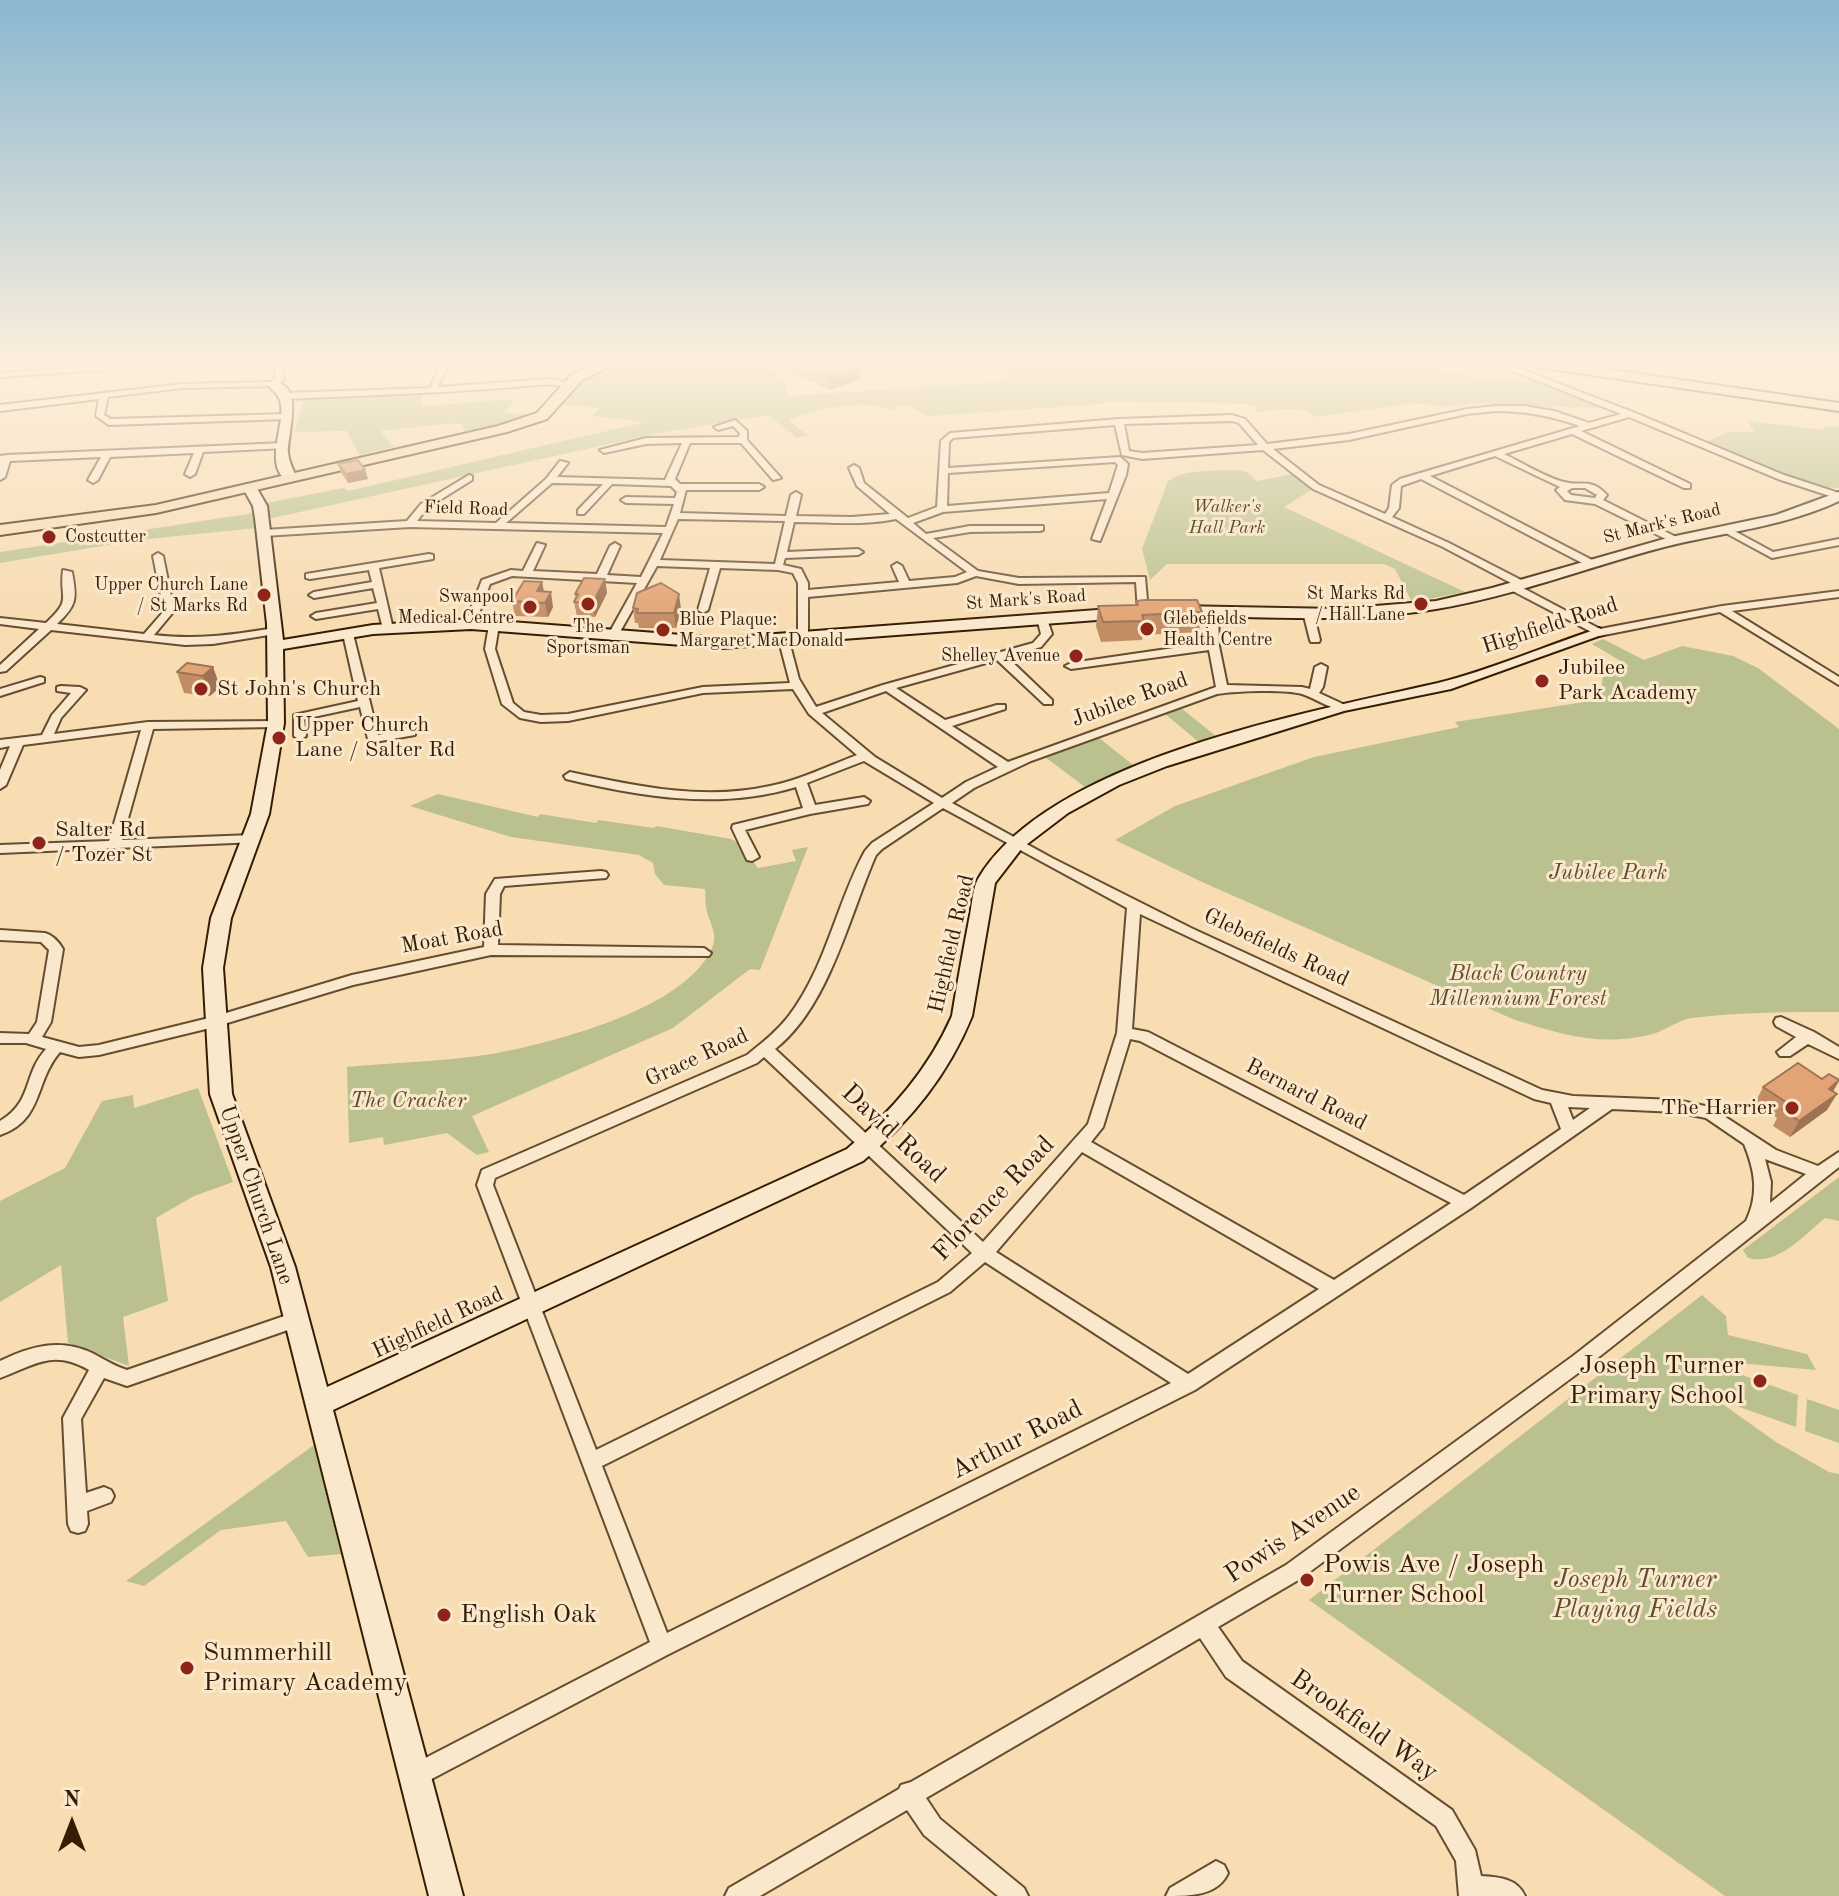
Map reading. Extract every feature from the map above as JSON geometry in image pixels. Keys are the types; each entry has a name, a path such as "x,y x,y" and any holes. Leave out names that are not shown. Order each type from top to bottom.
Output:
{"main road":[{"path":"0,530 145,511 415,448"}],"street":[{"path":"0,477 4,458 249,448"},
{"path":"283,448 290,478"},
{"path":"604,450 611,448"},
{"path":"674,485 685,448"},
{"path":"750,448 776,478"},
{"path":"942,509 946,448"},
{"path":"1124,448 1125,453 1133,456 1258,448"},
{"path":"1267,448 1321,490 1387,518 1599,633"},
{"path":"1387,518 1394,508 1397,485 1510,448"},
{"path":"1610,448 1687,486"},
{"path":"1713,448 1781,477 1839,496"},
{"path":"190,474 199,452"},
{"path":"93,480 108,453"},
{"path":"1495,453 1565,486 1579,485 1594,489 1602,495 1597,501"},
{"path":"943,471 1110,458 1123,464 1097,539"},
{"path":"499,526 515,507 552,480 563,463"},
{"path":"854,468 860,484 924,537 975,573 1019,581 1141,579 1143,612"},
{"path":"1421,475 1590,563"},
{"path":"410,524 424,506 469,478"},
{"path":"552,480 759,487"},
{"path":"581,512 608,484"},
{"path":"612,637 653,563 674,516 682,491 674,485"},
{"path":"1565,486 1561,490 1568,498 1597,501 1675,540"},
{"name":"Upper Church Lane","path":"250,488 260,506 281,640 276,723 260,814 221,918 213,968 214,1022 221,1094 283,1267 317,1405 340,1477 446,1896"},
{"path":"779,561 796,495"},
{"path":"674,516 903,518 942,509 1113,496"},
{"name":"St Mark's Road","path":"281,640 470,624 538,627 612,637 706,643 784,641 1143,612 1392,612 1517,586 1675,540 1821,506 1839,496"},
{"path":"633,502 679,501"},
{"name":"Field Road","path":"264,533 410,524 667,530"},
{"path":"924,537 970,529 1040,528"},
{"path":"1727,530 1772,555 1839,542"},
{"path":"527,573 540,545"},
{"path":"601,578 615,546"},
{"path":"653,563 716,565 858,552"},
{"path":"147,637 169,611 158,556"},
{"path":"310,576 429,557"},
{"path":"779,561 802,576 803,639"},
{"path":"703,610 716,565"},
{"path":"373,566 388,629"},
{"path":"897,566 906,585"},
{"path":"2,669 67,609 70,590 67,572"},
{"path":"470,624 486,582 511,573 644,580"},
{"path":"802,594 957,580 975,573"},
{"path":"314,595 377,584"},
{"name":"Highfield Road","path":"317,1405 845,1162 867,1146 891,1126 921,1090 955,1034 962,1016 986,882 1015,844 1062,809 1113,781 1161,762 1341,707 1445,686 1599,633 1722,609 1837,597"},
{"path":"316,616 383,605"},
{"path":"1722,609 1839,682"},
{"path":"1213,611 1214,646 1222,689"},
{"path":"1308,612 1315,640"},
{"path":"813,712 1041,642 1047,634 1042,618"},
{"path":"0,621 147,637 213,641 281,640"},
{"path":"494,625 490,649 508,704 512,712 528,719 580,716 703,690 795,686"},
{"path":"348,634 373,740 411,732"},
{"name":"Glebefields Road","path":"784,641 795,686 813,712 866,756 1015,844 1134,907 1539,1095 1558,1100 1676,1106 1710,1113 1770,1154 1820,1173"},
{"path":"1082,678 1071,666 1214,646"},
{"path":"999,655 1048,702"},
{"path":"1313,693 1321,667"},
{"path":"0,693 40,680"},
{"path":"887,687 1008,768"},
{"path":"46,739 56,717 80,690 61,689"},
{"name":"Jubilee Road","path":"942,802 1027,758 1222,689 1313,693 1341,707"},
{"path":"300,736 298,717 364,703"},
{"path":"942,725 1001,707"},
{"path":"0,744 148,726 276,723"},
{"path":"114,844 148,726"},
{"path":"0,785 18,742"},
{"path":"570,776 640,791 725,796 766,791 800,782 866,756"},
{"path":"800,782 810,810"},
{"path":"752,857 738,828 810,810 864,801"},
{"name":"Grace Road","path":"533,1305 485,1185 488,1174 728,1070 766,1050 792,1024 830,953 870,854 942,802"},
{"path":"0,849 252,839"},
{"path":"491,950 493,894 500,882 601,875"},
{"name":"Florence Road","path":"592,1461 944,1287 984,1253 1083,1145 1095,1127 1124,1033 1134,907"},
{"path":"0,935 45,938 56,949 44,1022 33,1040"},
{"name":"Moat Road","path":"0,1038 33,1040 79,1052 99,1050 214,1022 352,980 491,950 704,953"},
{"path":"1781,1022 1839,1054"},
{"name":"Bernard Road","path":"1124,1033 1143,1036 1465,1203"},
{"path":"1785,1052 1809,1036"},
{"path":"0,1129 10,1124 35,1097 38,1067 55,1048"},
{"name":"David Road","path":"766,1050 984,1253 1188,1384"},
{"path":"1558,1100 1569,1130"},
{"name":"Arthur Road","path":"416,1775 662,1647 1188,1384 1465,1203 1611,1102"},
{"path":"1750,1139 1762,1174 1764,1204 1750,1230"},
{"path":"1083,1145 1333,1288"},
{"name":"Powis Avenue","path":"737,1896 1293,1572 1579,1362 1839,1158"},
{"path":"533,1305 662,1647"},
{"path":"0,1370 25,1358 58,1351 79,1355 100,1368 127,1378 148,1374 296,1320"},
{"path":"100,1368 72,1418 78,1515 104,1496"},
{"name":"Brookfield Way","path":"1203,1624 1234,1669 1444,1818 1467,1858 1471,1892 1501,1889 1513,1896"},
{"path":"909,1793 932,1827 1016,1896"},
{"path":"1178,1896 1216,1873"}],"green space":[{"path":"356,448 388,448 359,455"},
{"path":"531,448 589,448 268,519 267,503 343,488 348,491"},
{"path":"1719,448 1839,448 1839,488 1787,478"},
{"name":"Walker's Hall Park","path":"1247,472 1257,481 1292,474 1311,490 1284,507 1465,592 1412,602 1395,569 1384,564 1167,564 1150,580 1142,549 1168,481 1191,473"},
{"path":"254,513 257,528 138,540 0,563 0,552"},
{"name":"Jubilee Park","path":"1603,639 1644,660 1682,646 1733,656 1758,668 1839,729 1839,1012 1747,1013 1692,1018 1653,1034 1634,1038 1599,1039 1566,1034 1515,1020 1202,882 1115,840 1175,806 1314,757 1459,727 1455,722 1591,701 1601,694 1603,673 1629,666 1592,644"},
{"path":"1181,708 1217,737 1200,743 1164,713"},
{"path":"1098,737 1133,765 1085,787 1045,757"},
{"name":"The Cracker","path":"438,794 538,817 540,814 596,823 598,820 656,826 731,839 739,843 758,868 796,861 792,850 808,847 760,970 750,969 673,1028 472,1116 489,1152 477,1155 447,1133 384,1145 383,1137 349,1143 347,1067 497,1053 568,1036 654,1002 699,968 714,943 705,889 664,885 655,874 653,863 639,855 511,837 410,806"},
{"path":"198,1088 233,1182 194,1196 156,1218 168,1301 123,1317 129,1366 68,1343 61,1265 0,1302 0,1201 65,1168 102,1101 133,1095 134,1108"},
{"path":"1839,1177 1839,1221 1825,1218 1780,1254 1770,1258 1748,1258 1743,1250"},
{"name":"Joseph Turner Playing Fields","path":"1702,1295 1726,1316 1728,1335 1807,1354 1816,1370 1749,1364 1717,1366 1798,1395 1796,1427 1714,1398 1776,1442 1829,1472 1839,1474 1839,1896 1725,1896 1309,1600"},
{"path":"1807,1399 1839,1410 1839,1443 1805,1431"},
{"path":"314,1445 341,1554 308,1557 286,1521 221,1530 144,1586 126,1581"}],"building":[{"path":"358,460 365,470 346,474 338,464"},
{"path":"584,578 605,579 593,603 574,602"},
{"path":"524,581 542,582 537,591 551,592 545,603 512,601"},
{"path":"661,583 679,594 674,613 637,613 638,609 633,608 637,593"},
{"path":"1197,600 1202,612 1142,615 1144,621 1103,622 1098,606 1138,605 1136,601"},
{"path":"187,663 213,667 203,676 177,672"},
{"path":"1798,1063 1822,1079 1829,1074 1839,1080 1829,1089 1837,1094 1799,1121 1782,1109 1789,1104 1763,1087"}],"place":[{"name":"Costcutter","path":"49,537"},
{"name":"Upper Church Lane / St Marks Rd","path":"264,595"},
{"name":"The Sportsman","path":"588,604"},
{"name":"St Marks Rd / Hall Lane","path":"1421,604"},
{"name":"Swanpool Medical Centre","path":"530,607"},
{"name":"Glebefields Health Centre","path":"1147,629"},
{"name":"Blue Plaque: Margaret MacDonald","path":"663,630"},
{"name":"Shelley Avenue","path":"1076,656"},
{"name":"Jubilee Park Academy","path":"1542,681"},
{"name":"St John's Church","path":"201,689"},
{"name":"Upper Church Lane / Salter Rd","path":"279,738"},
{"name":"Salter Rd / Tozer St","path":"39,843"},
{"name":"The Harrier","path":"1792,1108"},
{"name":"Joseph Turner Primary School","path":"1760,1381"},
{"name":"Powis Ave / Joseph Turner School","path":"1307,1580"},
{"name":"English Oak","path":"444,1615"},
{"name":"Summerhill Primary Academy","path":"187,1668"}],"park label":[{"name":"Black Country Millennium Forest","path":"1518,986"}]}
